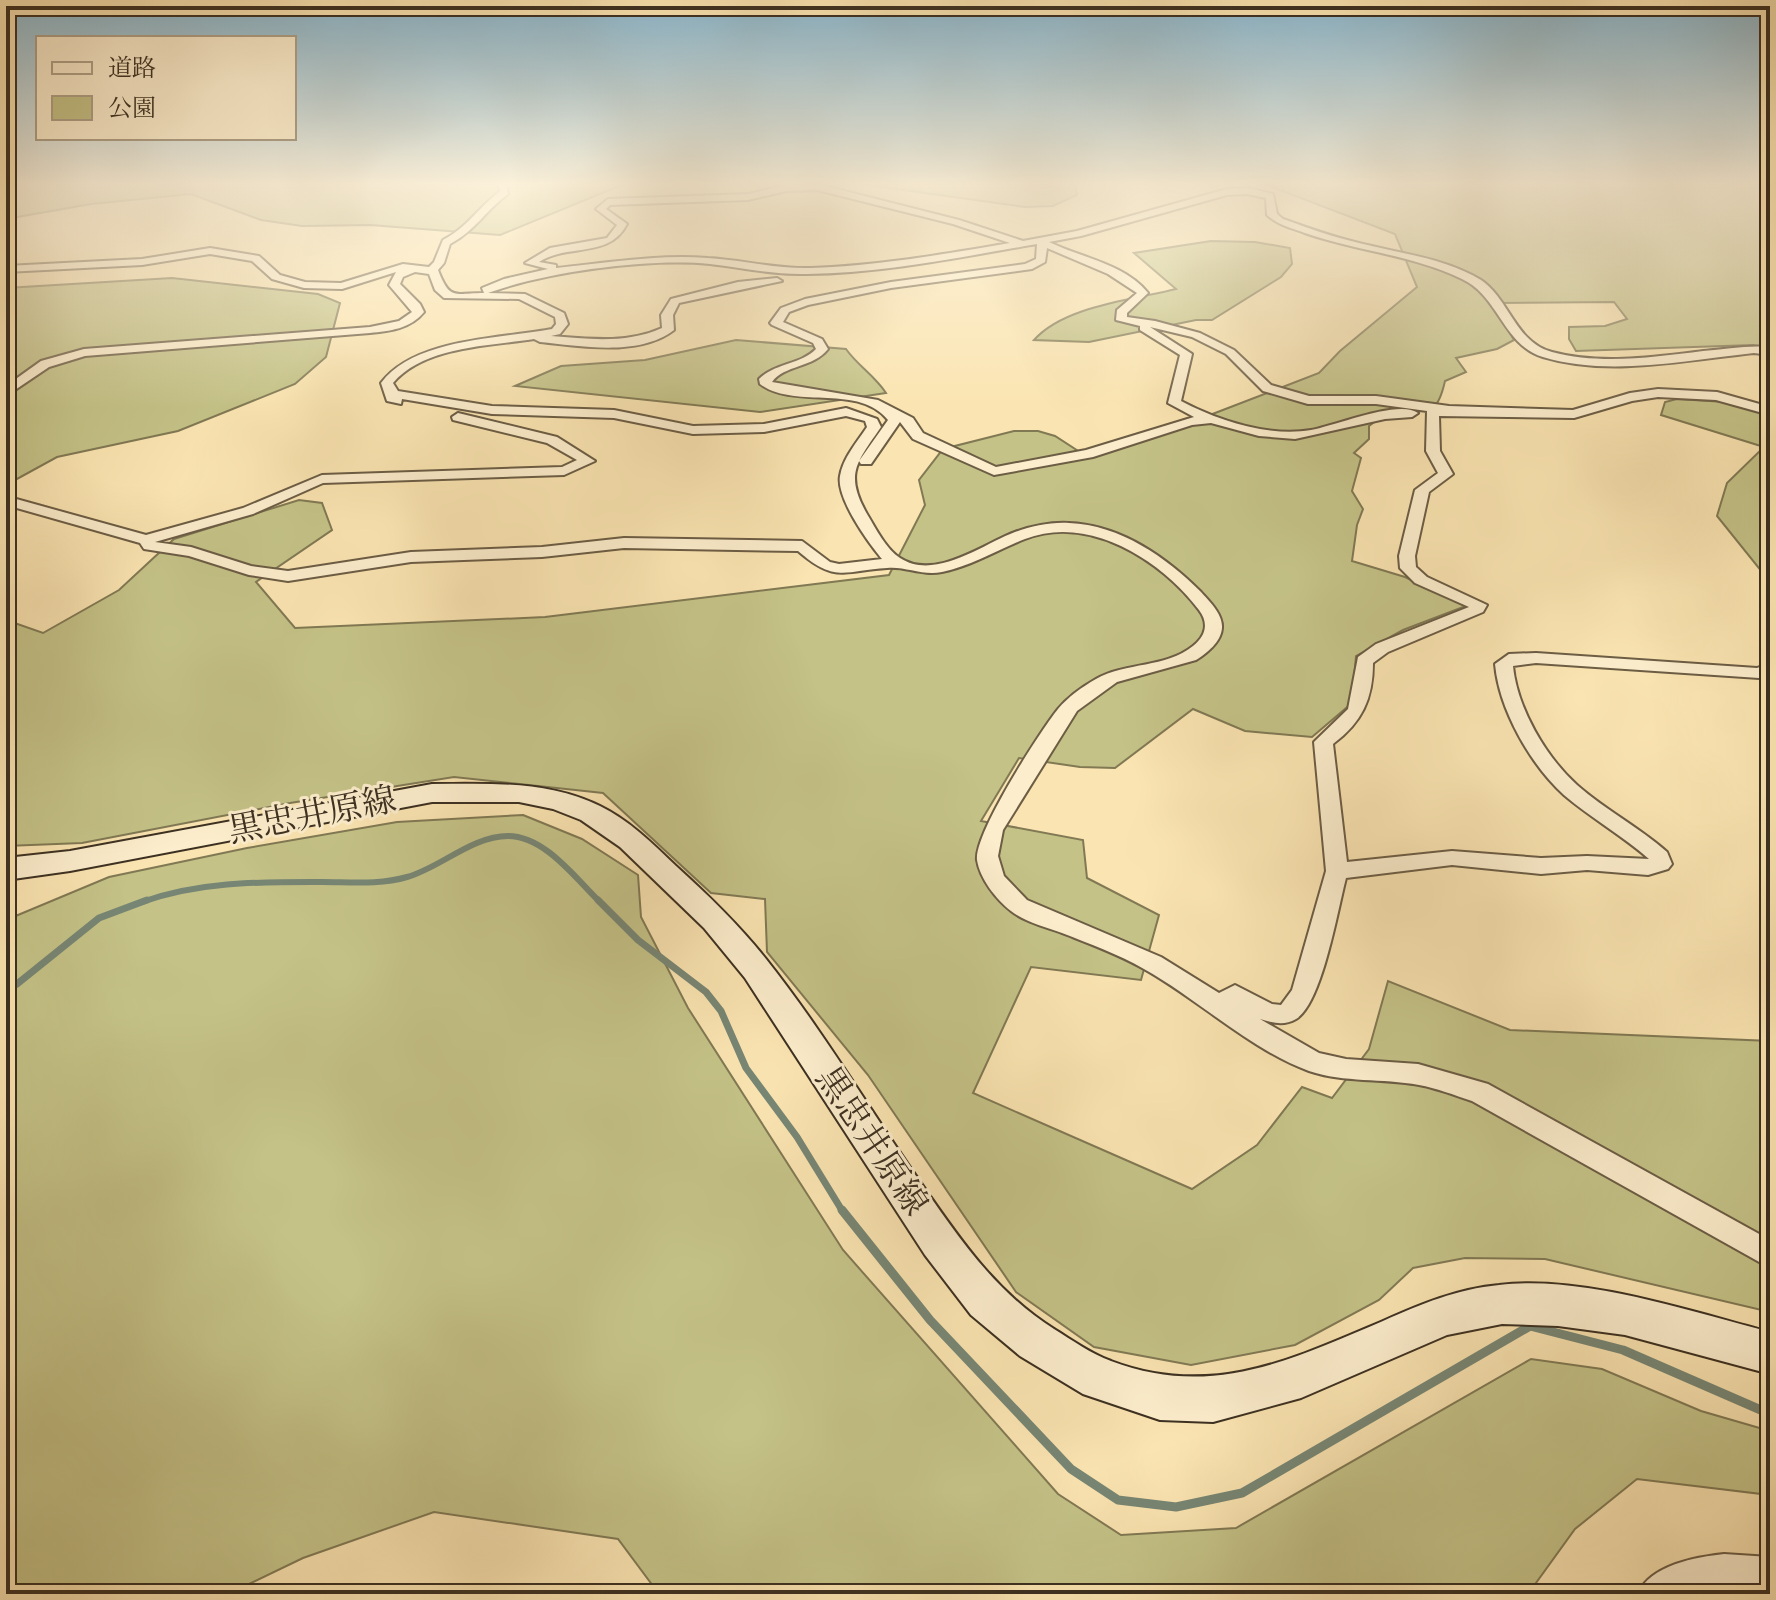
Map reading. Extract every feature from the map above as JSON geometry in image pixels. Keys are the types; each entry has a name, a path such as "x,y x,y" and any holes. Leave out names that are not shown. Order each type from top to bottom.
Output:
{"main road":[{"name":"黒忠井原線","path":"6,869 70,861 432,793 519,793 559,801 591,813 630,840 715,920 756,969 939,1242 985,1301 1035,1341 1098,1379 1160,1398 1213,1400 1301,1377 1445,1315 1502,1304 1558,1306 1625,1315 1770,1353"}],"street":[{"path":"6,269 162,259"},
{"path":"256,259 268,272 289,282 333,286 395,269 432,270"},
{"path":"432,270 440,259"},
{"path":"538,259 530,264 573,269"},
{"path":"480,296 493,286 508,281 573,269 648,262 708,261 769,271 829,271 930,259"},
{"path":"1041,259 1028,267 891,285 805,302 780,315 776,323 781,328 818,341 822,349 815,357 772,372 765,379 766,384 790,391 868,401 908,421 918,436 994,471 1088,454 1191,421 1220,422 1296,436 1380,415 1440,412 1574,414 1630,397 1658,393 1717,396 1770,411"},
{"path":"1082,259 1125,277 1141,289 1143,293 1121,312 1122,320"},
{"path":"1405,259 1442,268 1478,283 1496,299 1527,345 1551,356 1586,362 1754,349 1770,351"},
{"path":"497,341 534,339 607,344 643,338 667,332 670,306 681,298 738,285 843,274 873,267"},
{"path":"6,392 45,364 84,353 370,330 397,325 415,318 418,309 394,285 394,280 417,268"},
{"path":"432,270 443,293 460,297 530,298 562,319 556,332 497,341 404,365 388,379 388,388 393,394 492,410 614,414 712,431 773,427 834,413 856,413 871,419 874,427 847,475 847,486 869,529 895,562 906,567 932,569 963,560 1026,532 1056,528 1083,529 1114,538 1159,564 1188,588 1210,613 1216,623 1214,632 1197,652 1187,658 1105,681 1065,713 993,830 987,856 995,880 1019,906 1139,956 1286,1048 1314,1062 1346,1069 1418,1074 1479,1092 1770,1255"},
{"path":"1122,320 1155,324 1196,335 1230,352 1267,388 1291,397 1400,401 1440,412"},
{"path":"1122,320 1151,331 1186,354 1172,401 1220,422"},
{"path":"9,501 147,540 171,529 252,510 295,487 322,479 564,471 588,461 584,456 543,437 469,418 426,415 391,398 393,394"},
{"path":"1220,1005 1235,994 1273,1016 1294,1009 1304,991 1337,871 1323,742 1346,727 1361,702 1364,661 1382,648 1477,609 1479,605 1421,580 1408,568 1407,556 1422,490 1446,474 1433,451 1440,412"},
{"path":"847,475 858,470 888,434 895,420 892,414"},
{"path":"147,540 149,546 191,552 249,570 288,576 411,557 542,552 624,543 802,546 824,565 839,569 895,562"},
{"path":"1337,871 1452,858 1541,866 1587,863 1648,867 1661,864 1660,857 1647,845 1569,787 1554,771 1507,693 1504,664 1515,658 1536,658 1759,673 1770,668"},
{"path":"1655,1594 1699,1572 1736,1568 1770,1574"}],"green space":[{"path":"1141,259 1291,259 1292,264 1281,277 1212,320 1196,320 1089,342 1034,340 1047,328 1081,312 1176,289"},
{"path":"1405,259 1770,259 1770,348 1753,345 1576,351 1569,339 1569,327 1605,326 1627,319 1614,302 1492,303 1514,340 1497,349 1456,358 1466,372 1445,381 1441,395 1432,408 1403,410 1383,416 1369,426 1369,439 1354,453 1361,458 1352,491 1363,509 1357,525 1352,561 1405,577 1466,606 1403,630 1356,656 1352,703 1312,737 1245,731 1193,709 1115,768 1080,767 1019,758 981,821 1083,840 1087,878 1159,915 1141,980 1031,967 973,1093 1192,1189 1257,1145 1302,1087 1332,1098 1369,1049 1388,981 1510,1030 1770,1041 1770,1312 1545,1259 1465,1258 1413,1268 1379,1300 1295,1345 1191,1365 1094,1347 1016,1292 868,1075 767,952 765,899 711,893 603,793 454,777 290,803 82,843 6,846 6,620 43,633 119,590 174,539 299,500 322,503 332,530 256,582 295,628 545,617 889,575 925,505 919,480 943,449 1014,431 1038,431 1055,436 1086,456 1137,443 1319,373 1340,351 1417,287"},
{"path":"172,278 318,294 340,303 326,357 295,384 178,431 57,457 6,485 6,288"},
{"path":"736,340 846,349 886,393 760,412 515,386 561,366 645,360"},
{"path":"1677,399 1726,402 1770,415 1770,582 1717,516 1727,483 1764,447 1661,415 1665,402"},
{"path":"523,815 582,839 638,875 641,917 688,1008 843,1250 1058,1494 1121,1535 1236,1528 1531,1359 1602,1369 1701,1411 1770,1431 1770,1495 1637,1479 1575,1529 1528,1594 659,1594 618,1539 434,1512 303,1558 228,1594 6,1594 6,920 109,877 247,848 397,822"}],"waterway":[{"path":"142,902 186,890 231,884 397,880 419,873 482,841 508,836 522,838 547,851 600,902"},
{"path":"6,989 17,984 99,918 147,900"},
{"path":"600,902 638,940 706,992 721,1011 746,1068 797,1137 843,1212"},
{"path":"842,1210 930,1320 1071,1469 1118,1500 1176,1507 1242,1493 1530,1326 1623,1350 1770,1414"}]}
